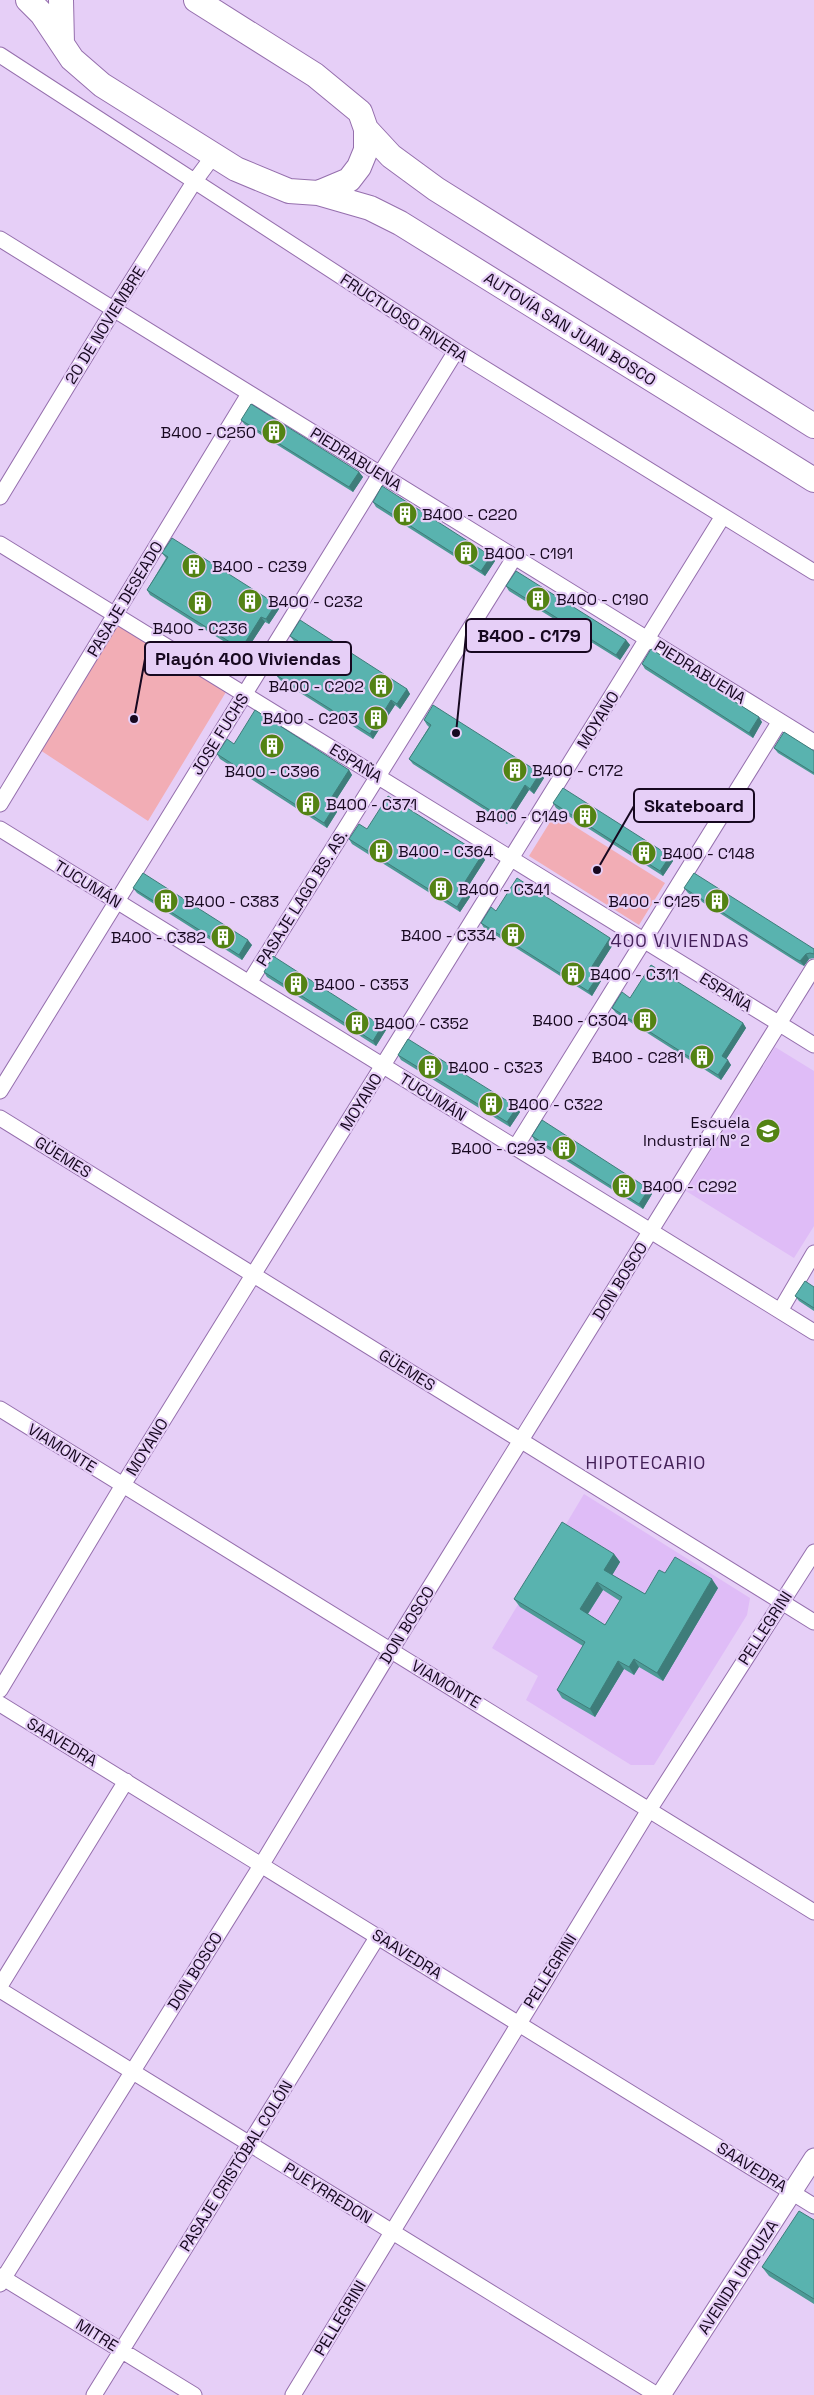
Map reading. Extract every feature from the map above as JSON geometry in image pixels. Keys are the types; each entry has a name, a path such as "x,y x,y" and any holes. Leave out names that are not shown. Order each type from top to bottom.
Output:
{"main road":[{"path":"28,0 42,14 72,59 102,85 236,169 289,191 318,193 349,180 359,167 366,150 366,129 360,112 315,75 196,0"},
{"path":"61,0 62,43"},
{"path":"366,129 391,156 436,189 814,426"},
{"name":"AUTOVÍA SAN JUAN BOSCO","path":"318,193 370,208 400,223 814,480"}],"street":[{"name":"FRUCTUOSO RIVERA","path":"0,55 456,351 814,572"},
{"name":"20 DE NOVIEMBRE","path":"0,497 114,309 194,182 214,155"},
{"name":"PIEDRABUENA","path":"0,239 814,742"},
{"name":"JOSE FUCHS","path":"0,1091 456,351"},
{"name":"PASAJE DESEADO","path":"0,804 250,394"},
{"name":"MOYANO","path":"0,1690 123,1485 512,860 723,516"},
{"name":"ESPAÑA","path":"0,544 814,1045"},
{"name":"PASAJE LAGO BS. AS.","path":"248,983 514,558"},
{"path":"515,1148 642,940 780,721"},
{"name":"TUCUMÁN","path":"0,830 814,1332"},
{"name":"DON BOSCO","path":"1,2279 133,2072 262,1864 391,1650 780,1025 814,967"},
{"name":"GÜEMES","path":"0,1118 814,1622"},
{"path":"780,1311 814,1253"},
{"name":"VIAMONTE","path":"0,1409 814,1912"},
{"name":"PELLEGRINI","path":"293,2395 649,1810 814,1552"},
{"name":"SAAVEDRA","path":"0,1704 814,2206"},
{"path":"0,1986 126,1781"},
{"name":"PASAJE CRISTÓBAL COLÓN","path":"94,2395 378,1936"},
{"name":"PUEYRREDON","path":"0,1990 657,2395"},
{"name":"AVENIDA URQUIZA","path":"661,2395 814,2158"},
{"name":"MITRE","path":"1,2279 194,2395"}],"shaded area":[{"path":"122,625 229,687 148,821 40,750 114,629"},
{"path":"555,814 665,883 639,925 529,856"},
{"name":"Escuela Industrial N° 2","path":"775,1047 814,1071 814,1226 794,1258 686,1191"},
{"path":"584,1494 750,1598 747,1615 654,1765 631,1765 526,1700 538,1676 492,1648"}],"building":[{"path":"251,404 359,472 349,487 241,420"},
{"path":"382,486 491,556 481,571 373,502"},
{"path":"172,538 276,604 266,619 261,617 241,649 147,590 168,557 162,553"},
{"path":"516,571 626,640 616,655 506,586"},
{"path":"300,620 407,689 397,704 391,700 370,734 276,675 298,641 290,636"},
{"path":"651,649 759,717 749,733 642,664"},
{"path":"433,705 540,773 530,789 525,785 504,819 409,759 431,725 424,720"},
{"path":"255,710 349,770 328,803 334,807 324,823 217,754 227,739 234,744"},
{"path":"784,732 814,751 814,773 774,748"},
{"path":"563,788 670,856 660,871 553,803"},
{"path":"388,796 482,855 461,888 466,892 457,907 349,839 359,824 367,829"},
{"path":"143,873 248,940 239,955 133,888"},
{"path":"694,873 814,949 814,954 806,954 800,961 796,959 684,888"},
{"path":"517,878 610,938 589,971 598,976 588,991 481,923 491,907 496,911"},
{"path":"273,956 382,1026 373,1041 264,972"},
{"path":"651,965 743,1023 722,1056 728,1060 718,1075 612,1008 622,992 630,998"},
{"path":"408,1039 517,1107 507,1122 398,1055"},
{"path":"542,1120 649,1189 639,1204 532,1136"},
{"path":"805,1281 814,1287 814,1308 795,1296"},
{"path":"562,1522 614,1554 604,1570 645,1594 659,1570 665,1573 675,1557 712,1579 657,1673 634,1659 629,1667 618,1661 590,1709 557,1690 585,1642 514,1599","holes":["597,1582 622,1597 605,1625 580,1609"]},
{"path":"799,2211 814,2220 814,2299 762,2267"}],"place":[{"name":"B400 - C250","path":"274,432"},
{"name":"B400 - C220","path":"405,514"},
{"name":"B400 - C191","path":"466,553"},
{"name":"B400 - C239","path":"194,566"},
{"name":"B400 - C190","path":"538,599"},
{"name":"B400 - C232","path":"250,601"},
{"name":"B400 - C236","path":"200,603"},
{"name":"B400 - C202","path":"381,686"},
{"name":"B400 - C203","path":"376,718"},
{"name":"Playón 400 Viviendas","path":"134,719"},
{"name":"B400 - C179","path":"456,733"},
{"name":"B400 - C396","path":"272,746"},
{"name":"B400 - C172","path":"515,770"},
{"name":"B400 - C371","path":"308,804"},
{"name":"B400 - C149","path":"585,816"},
{"name":"B400 - C364","path":"381,851"},
{"name":"B400 - C148","path":"644,853"},
{"name":"Skateboard","path":"597,870"},
{"name":"B400 - C341","path":"441,889"},
{"name":"B400 - C383","path":"166,901"},
{"name":"B400 - C125","path":"717,901"},
{"name":"B400 - C334","path":"513,935"},
{"name":"B400 - C382","path":"223,937"},
{"name":"B400 - C311","path":"573,974"},
{"name":"B400 - C353","path":"296,984"},
{"name":"B400 - C304","path":"645,1020"},
{"name":"B400 - C352","path":"357,1023"},
{"name":"B400 - C281","path":"702,1057"},
{"name":"B400 - C323","path":"430,1067"},
{"name":"B400 - C322","path":"491,1104"},
{"name":"Escuela Industrial N° 2","path":"768,1131"},
{"name":"B400 - C293","path":"564,1148"},
{"name":"B400 - C292","path":"624,1186"}],"district":[{"name":"400 VIVIENDAS","path":"680,940"},
{"name":"HIPOTECARIO","path":"646,1462"}]}
